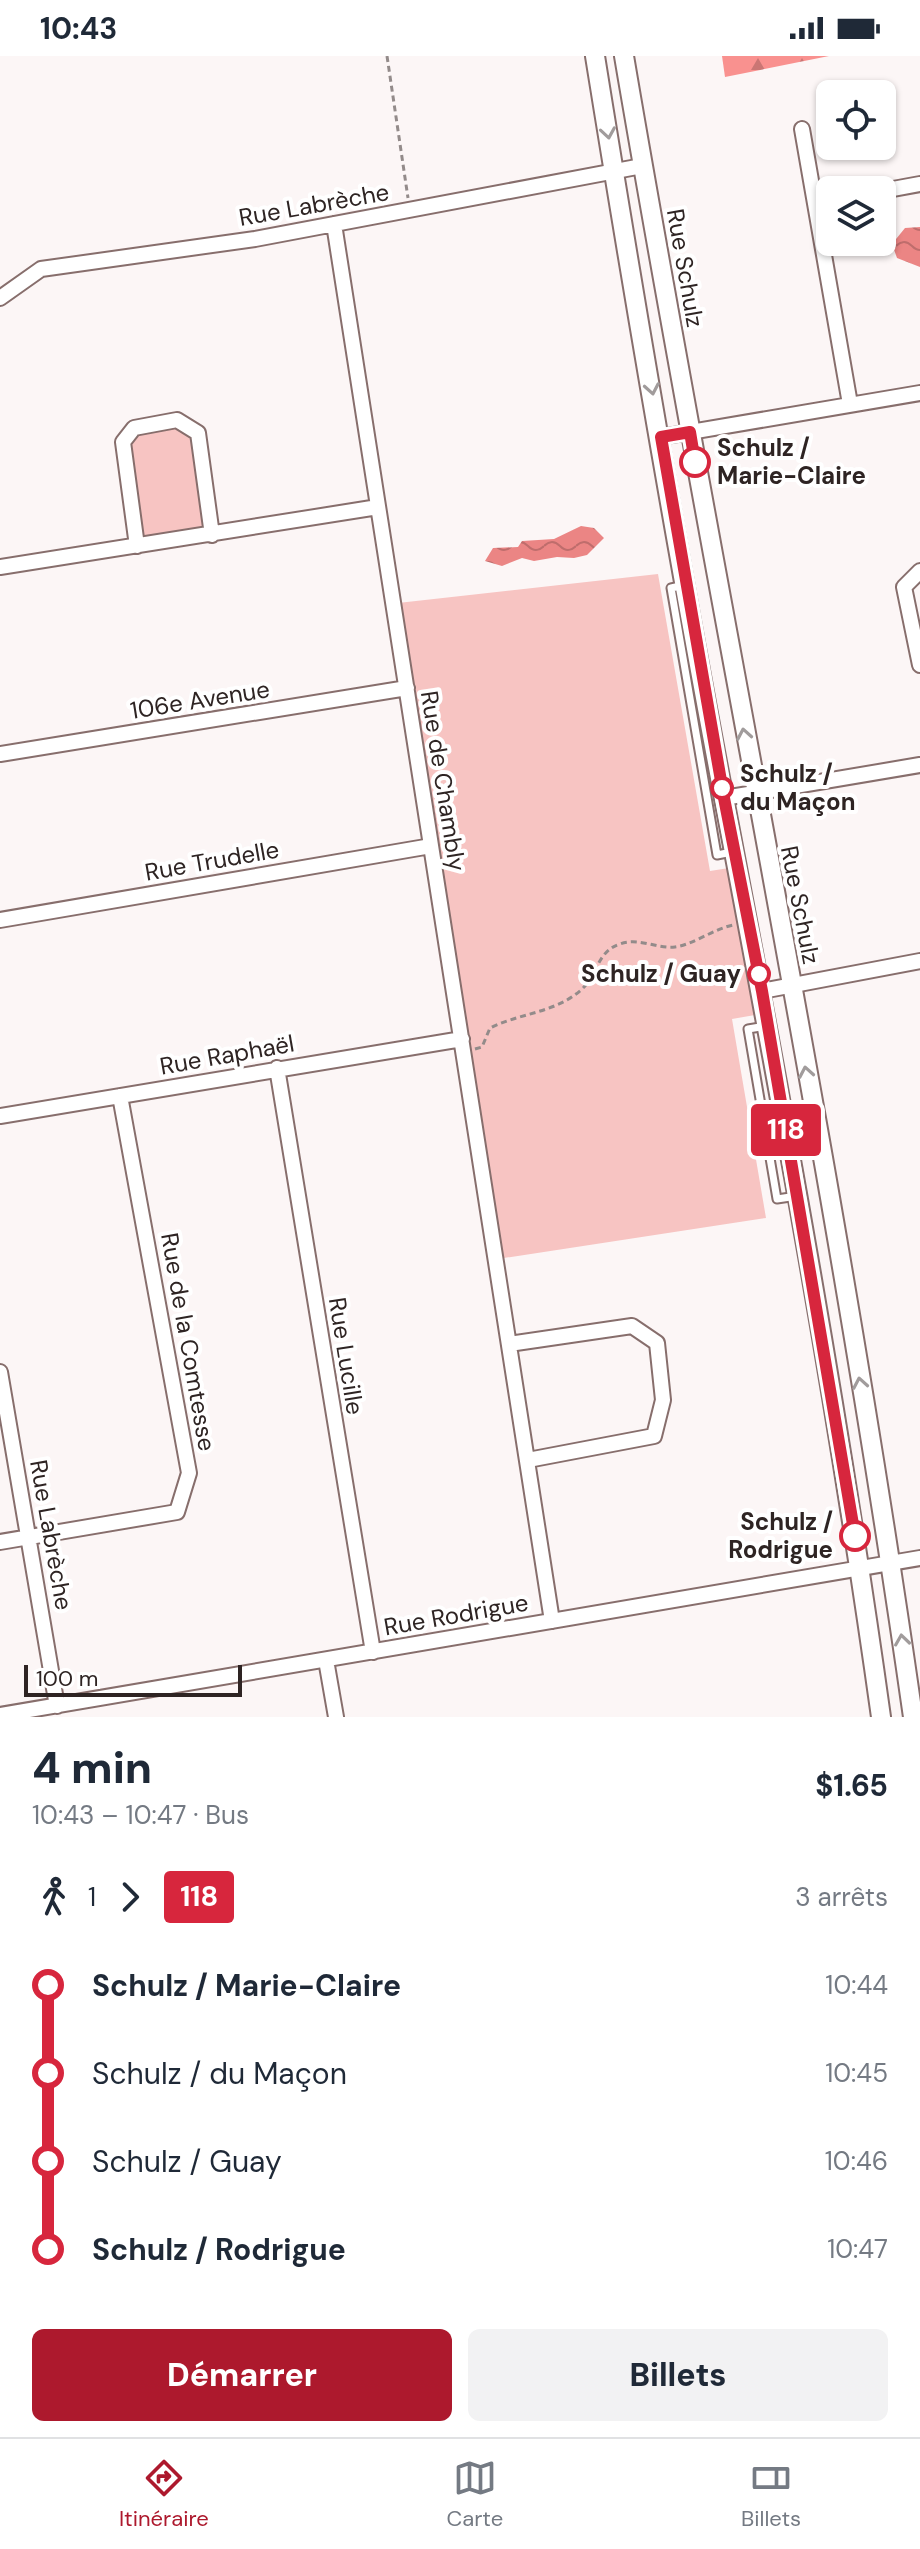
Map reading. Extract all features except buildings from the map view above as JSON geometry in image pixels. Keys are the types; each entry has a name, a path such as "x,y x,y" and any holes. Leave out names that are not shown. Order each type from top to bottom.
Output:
{"street":[{"path":"595,56 724,798 768,1025 860,1569 881,1717"},
{"name":"Rue Schulz","path":"624,56 754,793 791,985 891,1563 913,1717"},
{"path":"802,129 816,179"},
{"name":"Rue Labrèche","path":"0,298 41,269 334,224 642,166"},
{"path":"896,188 920,184"},
{"name":"Rue de Chambly","path":"334,224 552,1621"},
{"path":"830,256 850,404"},
{"path":"661,437 920,393"},
{"path":"137,546 123,442 134,428 177,420 198,433 212,535"},
{"path":"0,567 378,507"},
{"path":"920,571 904,587 920,665"},
{"path":"696,639 726,634"},
{"name":"106e Avenue","path":"0,754 407,688"},
{"path":"724,798 920,765"},
{"name":"Rue Trudelle","path":"0,920 431,846"},
{"path":"762,991 920,961"},
{"name":"Rue Raphaël","path":"0,1116 277,1068 463,1046"},
{"name":"Rue Lucille","path":"277,1068 373,1652"},
{"name":"Rue de la Comtesse","path":"0,1542 177,1512 189,1473 120,1096"},
{"path":"801,1217 830,1212"},
{"path":"509,1344 632,1326 657,1343 663,1400 654,1436 528,1460"},
{"name":"Rue Labrèche","path":"0,1372 57,1706"},
{"name":"Rue Rodrigue","path":"0,1715 920,1558"},
{"path":"326,1660 336,1717"}],"lane":[{"path":"687,585 671,588 717,855 735,852"}],"path":[{"path":"387,56 410,210"},
{"path":"463,1046 482,1047 490,1028 505,1020 540,1013 579,992 603,955 620,944 645,942 676,947 714,929 749,922"}],"shaded area":[{"path":"177,420 198,433 212,535 137,546 123,442 134,428"},
{"path":"658,574 710,871 729,868 755,1015 732,1019 766,1218 491,1260 389,604"}],"green space":[{"path":"722,56 829,56 725,77"}],"water":[{"path":"920,227 920,267 897,258 896,239 905,228"},
{"path":"581,526 594,528 604,538 587,555 534,561 522,558 502,566 485,561 493,548 518,547 522,541 554,539"}],"bus line":[{"name":"118","path":"695,462 690,432 661,437 724,798 762,991 855,1536"}],"place":[{"name":"Schulz / Marie-Claire","path":"695,462"},
{"name":"Schulz / du Maçon","path":"722,788"},
{"name":"Schulz / Guay","path":"759,974"},
{"name":"Schulz / Rodrigue","path":"855,1536"}]}
